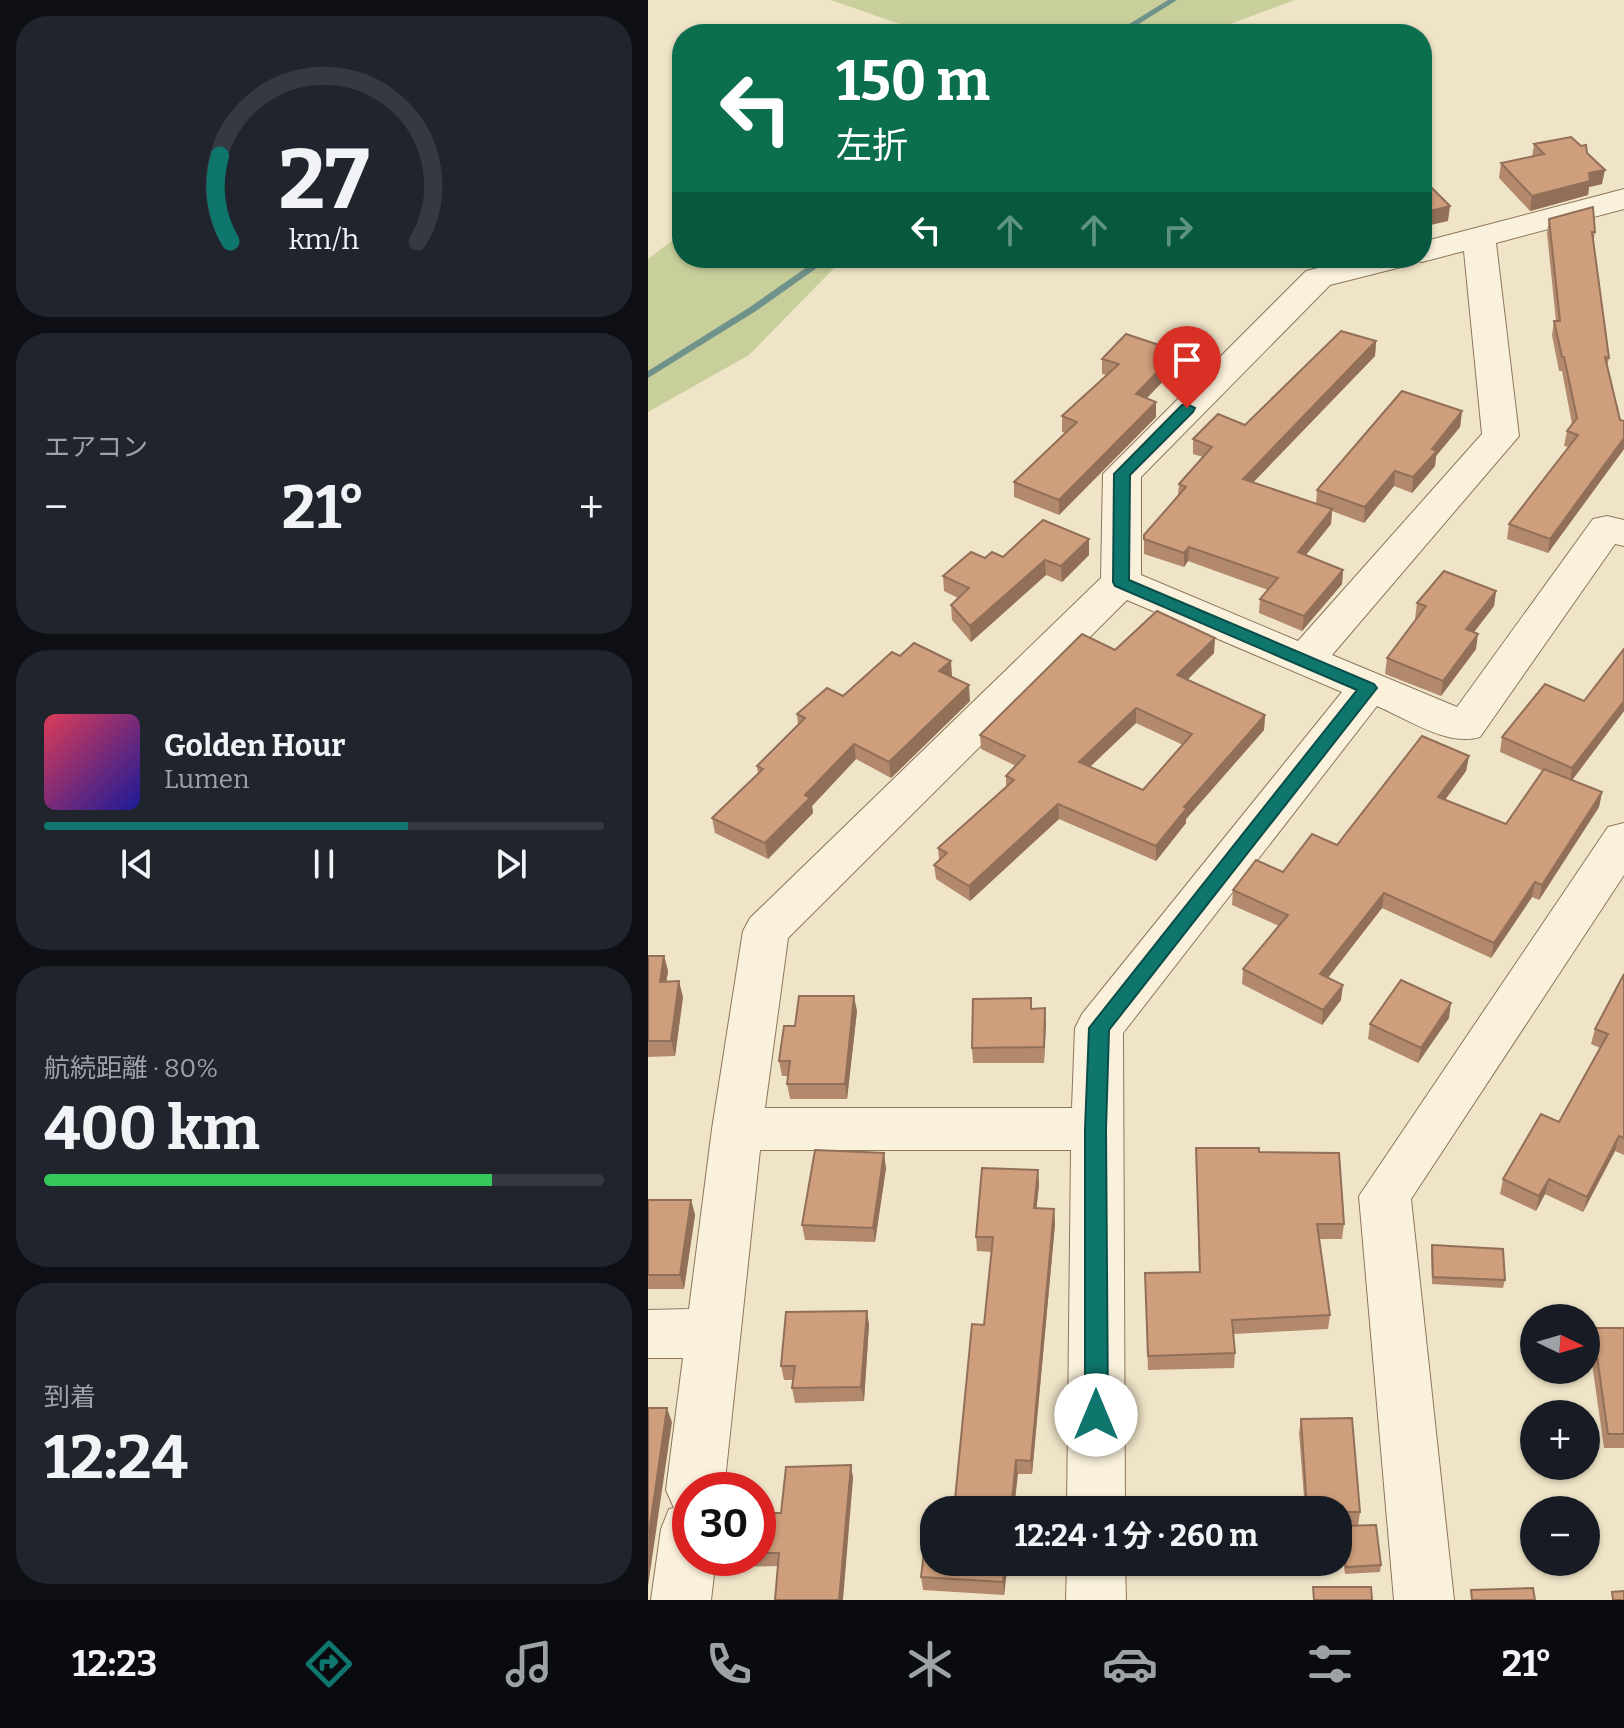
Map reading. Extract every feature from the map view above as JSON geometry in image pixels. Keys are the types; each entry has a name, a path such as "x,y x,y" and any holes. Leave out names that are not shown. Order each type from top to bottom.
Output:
{"street":[{"path":"1432,249 1624,199"},
{"path":"1303,661 1501,436 1479,237"},
{"path":"697,1472 737,1129 766,931 1121,582 1122,474 1318,278 1358,268"},
{"path":"1121,582 1465,727 1618,522"},
{"path":"1096,1496 1099,1028 1368,688"},
{"path":"1424,1600 1385,1196 1624,839"},
{"path":"737,1129 1096,1129"},
{"path":"648,1334 714,1333"},
{"path":"681,1600 684,1576"},
{"path":"1096,1576 1096,1600"}],"green space":[{"path":"831,0 1295,0 1230,24 899,24"},
{"path":"672,241 672,268 834,268 749,355 648,412 648,259"}],"building":[{"path":"1571,137 1581,146 1586,145 1587,153 1605,170 1589,173 1590,181 1532,196 1501,163 1544,154 1534,144"},
{"path":"1432,188 1450,206 1432,210"},
{"path":"1593,207 1595,232 1592,232 1609,358 1605,357 1620,420 1624,421 1624,438 1550,539 1509,524 1578,435 1567,431 1577,418 1554,321 1560,321 1549,219"},
{"path":"1341,331 1376,341 1243,479 1332,509 1298,552 1343,570 1304,616 1260,599 1278,578 1189,547 1184,553 1144,539 1144,535 1186,487 1179,484 1212,447 1193,439 1218,414 1245,425"},
{"path":"1126,334 1165,347 1156,356 1169,360 1136,394 1156,402 1059,500 1014,482 1077,422 1062,416 1119,364 1102,359"},
{"path":"1402,391 1462,411 1432,449 1437,451 1413,477 1395,471 1365,507 1317,490"},
{"path":"1043,520 1089,539 1061,566 1045,560 970,626 951,605 969,588 943,576 971,552 985,558 992,552 1003,557"},
{"path":"1444,571 1496,591 1466,629 1478,634 1443,681 1387,658 1426,606 1417,603"},
{"path":"1157,611 1215,638 1177,675 1265,715 1184,807 1187,808 1156,846 1058,804 969,886 934,865 947,853 938,848 1014,780 1006,776 1025,756 980,735 1082,634 1115,650","holes":["1136,708 1192,734 1143,790 1079,762"]},
{"path":"914,643 951,661 939,671 969,685 889,762 854,744 805,795 810,798 765,843 712,818 763,769 757,766 805,718 797,714 827,688 843,696 892,652 900,656"},
{"path":"1624,649 1624,701 1572,768 1502,737 1545,684 1584,701"},
{"path":"1422,736 1469,756 1438,797 1506,824 1544,769 1602,792 1542,885 1535,882 1494,943 1384,893 1320,974 1343,985 1323,1010 1243,969 1288,915 1233,890 1256,860 1283,872 1312,834 1337,845"},
{"path":"648,956 664,956 660,982 679,981 671,1041 648,1041"},
{"path":"1624,974 1624,1138 1619,1136 1587,1197 1549,1179 1539,1196 1503,1179 1541,1114 1559,1122 1608,1034 1595,1029"},
{"path":"1401,980 1451,1003 1421,1048 1370,1024"},
{"path":"799,996 854,996 845,1084 787,1084 790,1061 779,1061 784,1026 795,1026"},
{"path":"1031,998 1031,1009 1045,1008 1044,1047 972,1048 973,999"},
{"path":"1196,1148 1339,1153 1344,1224 1317,1224 1330,1315 1232,1320 1235,1353 1148,1356 1145,1273 1200,1272"},
{"path":"815,1150 884,1153 873,1228 802,1225"},
{"path":"982,1168 1038,1170 1034,1208 1054,1209 1031,1461 1016,1460 1012,1496 955,1496 972,1324 984,1325 993,1237 976,1237"},
{"path":"648,1200 691,1200 680,1275 648,1275"},
{"path":"1432,1245 1503,1249 1505,1280 1433,1277"},
{"path":"867,1311 861,1387 792,1388 795,1366 781,1366 786,1312"},
{"path":"1600,1328 1624,1328 1624,1434 1608,1434 1600,1377"},
{"path":"648,1408 667,1408 648,1540"},
{"path":"1352,1418 1360,1512 1352,1512 1352,1496 1306,1496 1301,1419"},
{"path":"851,1465 839,1600 775,1600 779,1553 776,1553 776,1513 781,1513 786,1467"},
{"path":"1376,1525 1381,1565 1352,1567 1352,1526"},
{"path":"921,1576 1004,1576 1003,1582"},
{"path":"1313,1587 1371,1587 1372,1600 1314,1600"},
{"path":"1533,1588 1535,1600 1472,1600 1471,1590"},
{"path":"1624,1591 1624,1600 1613,1600 1612,1592"}],"waterway":[{"path":"1133,24 1173,0"},
{"path":"648,375 812,268"}],"route":[{"path":"1096,1415 1099,1028 1368,688 1121,582 1122,474 1187,408"}]}
